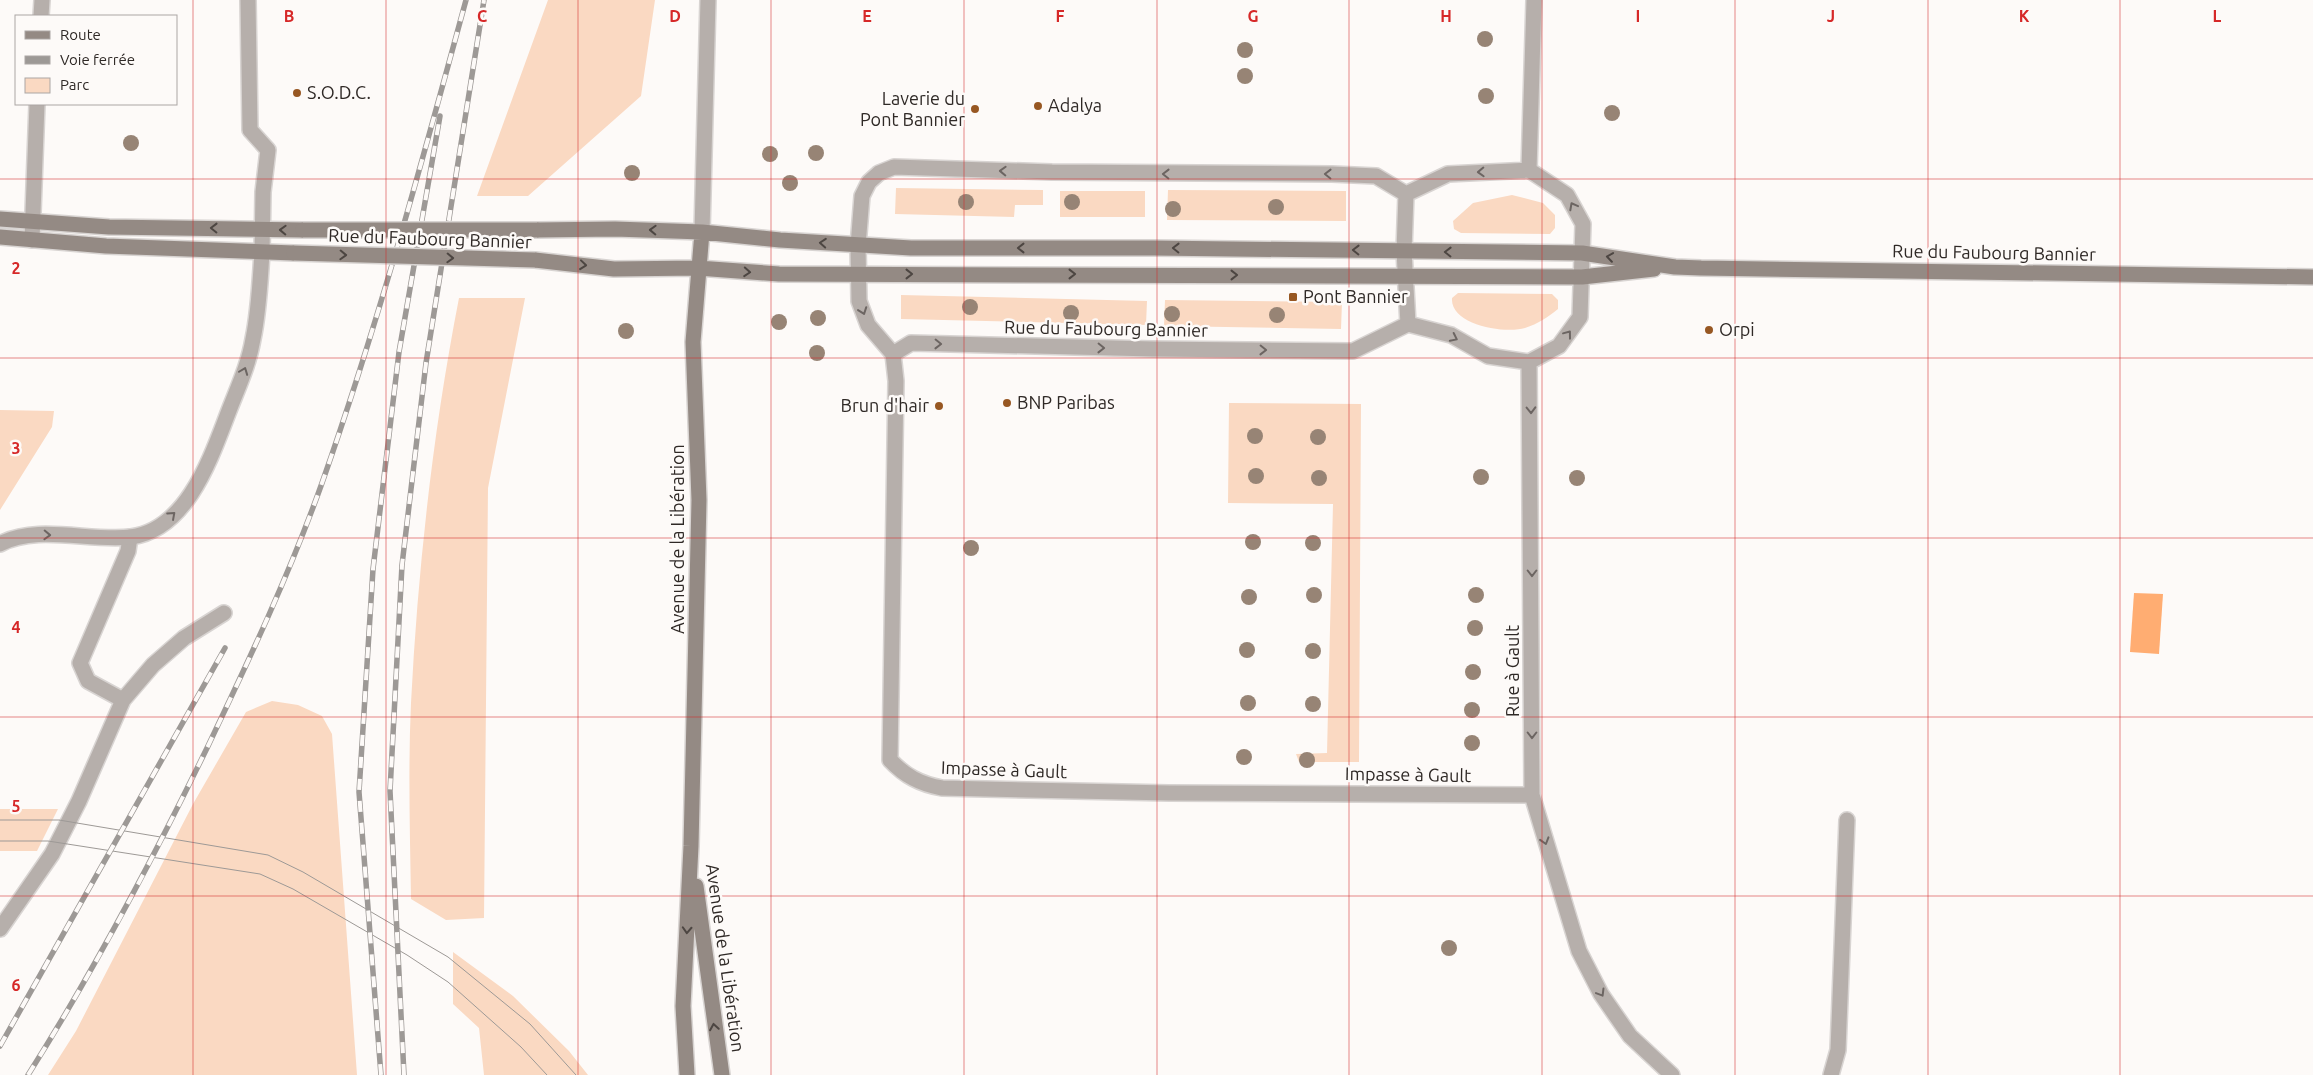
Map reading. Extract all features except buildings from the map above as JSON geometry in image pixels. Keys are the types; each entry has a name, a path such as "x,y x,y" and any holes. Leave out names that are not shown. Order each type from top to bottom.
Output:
{"main road":[{"name":"Rue du Faubourg Bannier","path":"0,220 110,227 303,230 616,229 702,232 858,246 912,248 1154,248 1582,253 1675,267"},
{"name":"Avenue de la Libération","path":"687,1075 683,1006 691,846 699,500 693,342 702,232"},
{"name":"Rue du Faubourg Bannier","path":"0,237 106,246 294,254 535,260 614,268 698,268 779,274 1582,277 1675,267 2313,277"},
{"name":"Avenue de la Libération","path":"691,846 722,1075"}],"street":[{"path":"41,15 42,0"},
{"path":"0,544 19,536 130,537 140,535 156,528 175,514 206,470 248,361 254,339 262,252 263,192 268,150 250,130 248,0"},
{"path":"702,232 708,0"},
{"path":"1529,170 1534,0"},
{"path":"32,240 37,105"},
{"path":"893,354 868,325 859,301 858,246 862,196 869,182 879,173 894,167 1052,172 1376,176 1406,194"},
{"path":"1529,170 1567,195 1583,224 1580,317 1559,346 1529,362 1488,356 1451,335 1408,324 1404,251 1406,194 1448,174 1529,170"},
{"name":"Rue du Faubourg Bannier","path":"893,354 911,343 1153,349 1353,351 1408,324"},
{"name":"Impasse à Gault","path":"893,354 896,381 890,760 903,773 924,785 942,788 1169,793 1532,794"},
{"name":"Rue à Gault","path":"1529,362 1532,794 1579,951 1601,994 1630,1036 1671,1075"},
{"path":"123,700 88,681 80,663 128,551 130,537"},
{"path":"0,929 52,854 79,801 123,700 153,665 184,638 224,613"},
{"path":"1831,1075 1838,1050 1848,820"}],"green space":[{"path":"548,0 655,0 641,96 528,196 477,196"},
{"path":"896,188 1043,190 1043,205 1015,205 1014,217 895,214"},
{"path":"1168,190 1346,191 1346,221 1167,220"},
{"path":"1060,191 1145,191 1145,217 1060,217"},
{"path":"1512,195 1543,203 1555,215 1555,228 1550,234 1461,233 1454,229 1453,221 1473,203"},
{"path":"1458,293 1552,294 1558,300 1558,309 1543,320 1525,328 1505,330 1480,325 1460,315 1454,307 1452,298"},
{"path":"901,295 1147,301 1146,325 901,319"},
{"path":"459,298 525,298 488,488 484,918 446,920 411,899 410,727 422,550 434,449"},
{"path":"1165,300 1342,302 1341,329 1164,326"},
{"path":"1229,403 1361,404 1359,762 1299,762 1296,754 1327,753 1333,504 1228,503"},
{"path":"0,410 54,411 52,427 0,510"},
{"path":"272,701 298,705 322,716 332,734 357,1075 48,1075 76,1031 193,804 246,712"},
{"path":"0,809 58,809 37,851 0,851"},
{"path":"453,952 513,996 569,1051 588,1075 484,1075 479,1028 453,1004"}],"shaded area":[{"path":"2134,593 2163,594 2159,654 2130,652"}],"tram line":[{"path":"0,820 59,820 268,855 303,872 448,957 530,1024 576,1075"},
{"path":"0,841 48,841 260,874 293,889 407,955 448,982 521,1047 547,1075"}],"railway":[{"path":"28,1075 77,995 166,830 239,681 310,517 381,303 466,0"},
{"path":"404,1075 390,791 402,565 426,363 484,0"},
{"path":"381,1075 359,792 373,569 399,352 440,116"},
{"path":"0,1046 225,648"}],"place":[{"name":"S.O.D.C.","path":"297,93"},
{"name":"Adalya","path":"1038,106"},
{"name":"Laverie du Pont Bannier","path":"975,109"},
{"name":"Pont Bannier","path":"1293,297"},
{"name":"Orpi","path":"1709,330"},
{"name":"BNP Paribas","path":"1007,403"},
{"name":"Brun d'hair","path":"939,406"}]}
